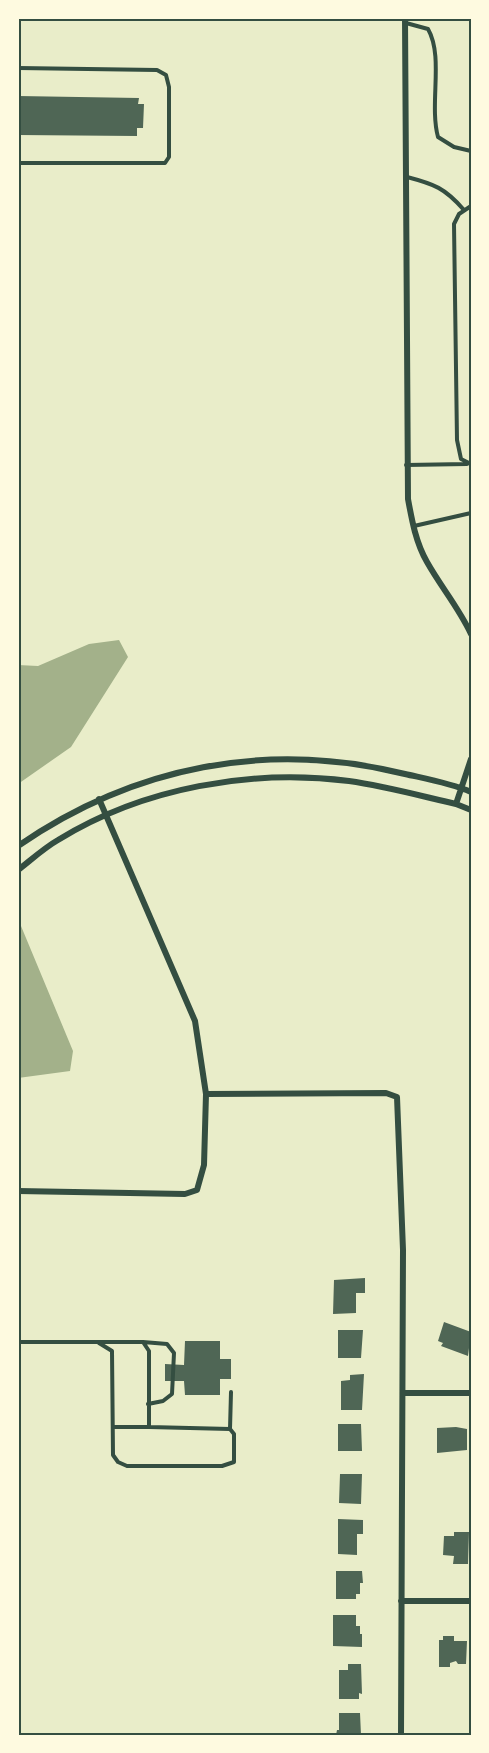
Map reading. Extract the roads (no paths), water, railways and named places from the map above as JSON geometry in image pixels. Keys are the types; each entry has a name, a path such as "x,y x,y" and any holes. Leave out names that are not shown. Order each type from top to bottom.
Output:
{"street":[{"path":"405,20 406,465 413,527 426,561 461,611 471,634"},
{"path":"18,846 53,822 99,799 149,780 198,767 272,759 345,762 462,788 471,792"},
{"path":"456,804 471,759"},
{"path":"18,870 58,840 107,816 182,790 223,780 311,777 351,781 456,804 471,810"},
{"path":"18,1191 185,1194 197,1190 204,1165 206,1094 195,1021 99,799"},
{"path":"206,1094 386,1093 397,1096 403,1250 401,1735"},
{"path":"403,1393 471,1393"},
{"path":"401,1601 471,1601"}],"lane":[{"path":"405,20 428,29 435,41 434,94 438,137 454,147 471,151"},
{"path":"18,68 157,70 169,80 169,157 165,163 18,163"},
{"path":"406,177 436,185 450,193 464,210"},
{"path":"469,464 461,459 457,440 454,224 464,210 471,206"},
{"path":"406,465 469,464"},
{"path":"413,527 471,513"},
{"path":"18,1342 167,1344 174,1353 172,1394 163,1401 148,1404"},
{"path":"143,1342 149,1351 149,1427"},
{"path":"99,1343 112,1351 113,1455 118,1462 127,1466 231,1464 235,1459 234,1434 230,1430 231,1392"},
{"path":"113,1426 230,1430"}]}
